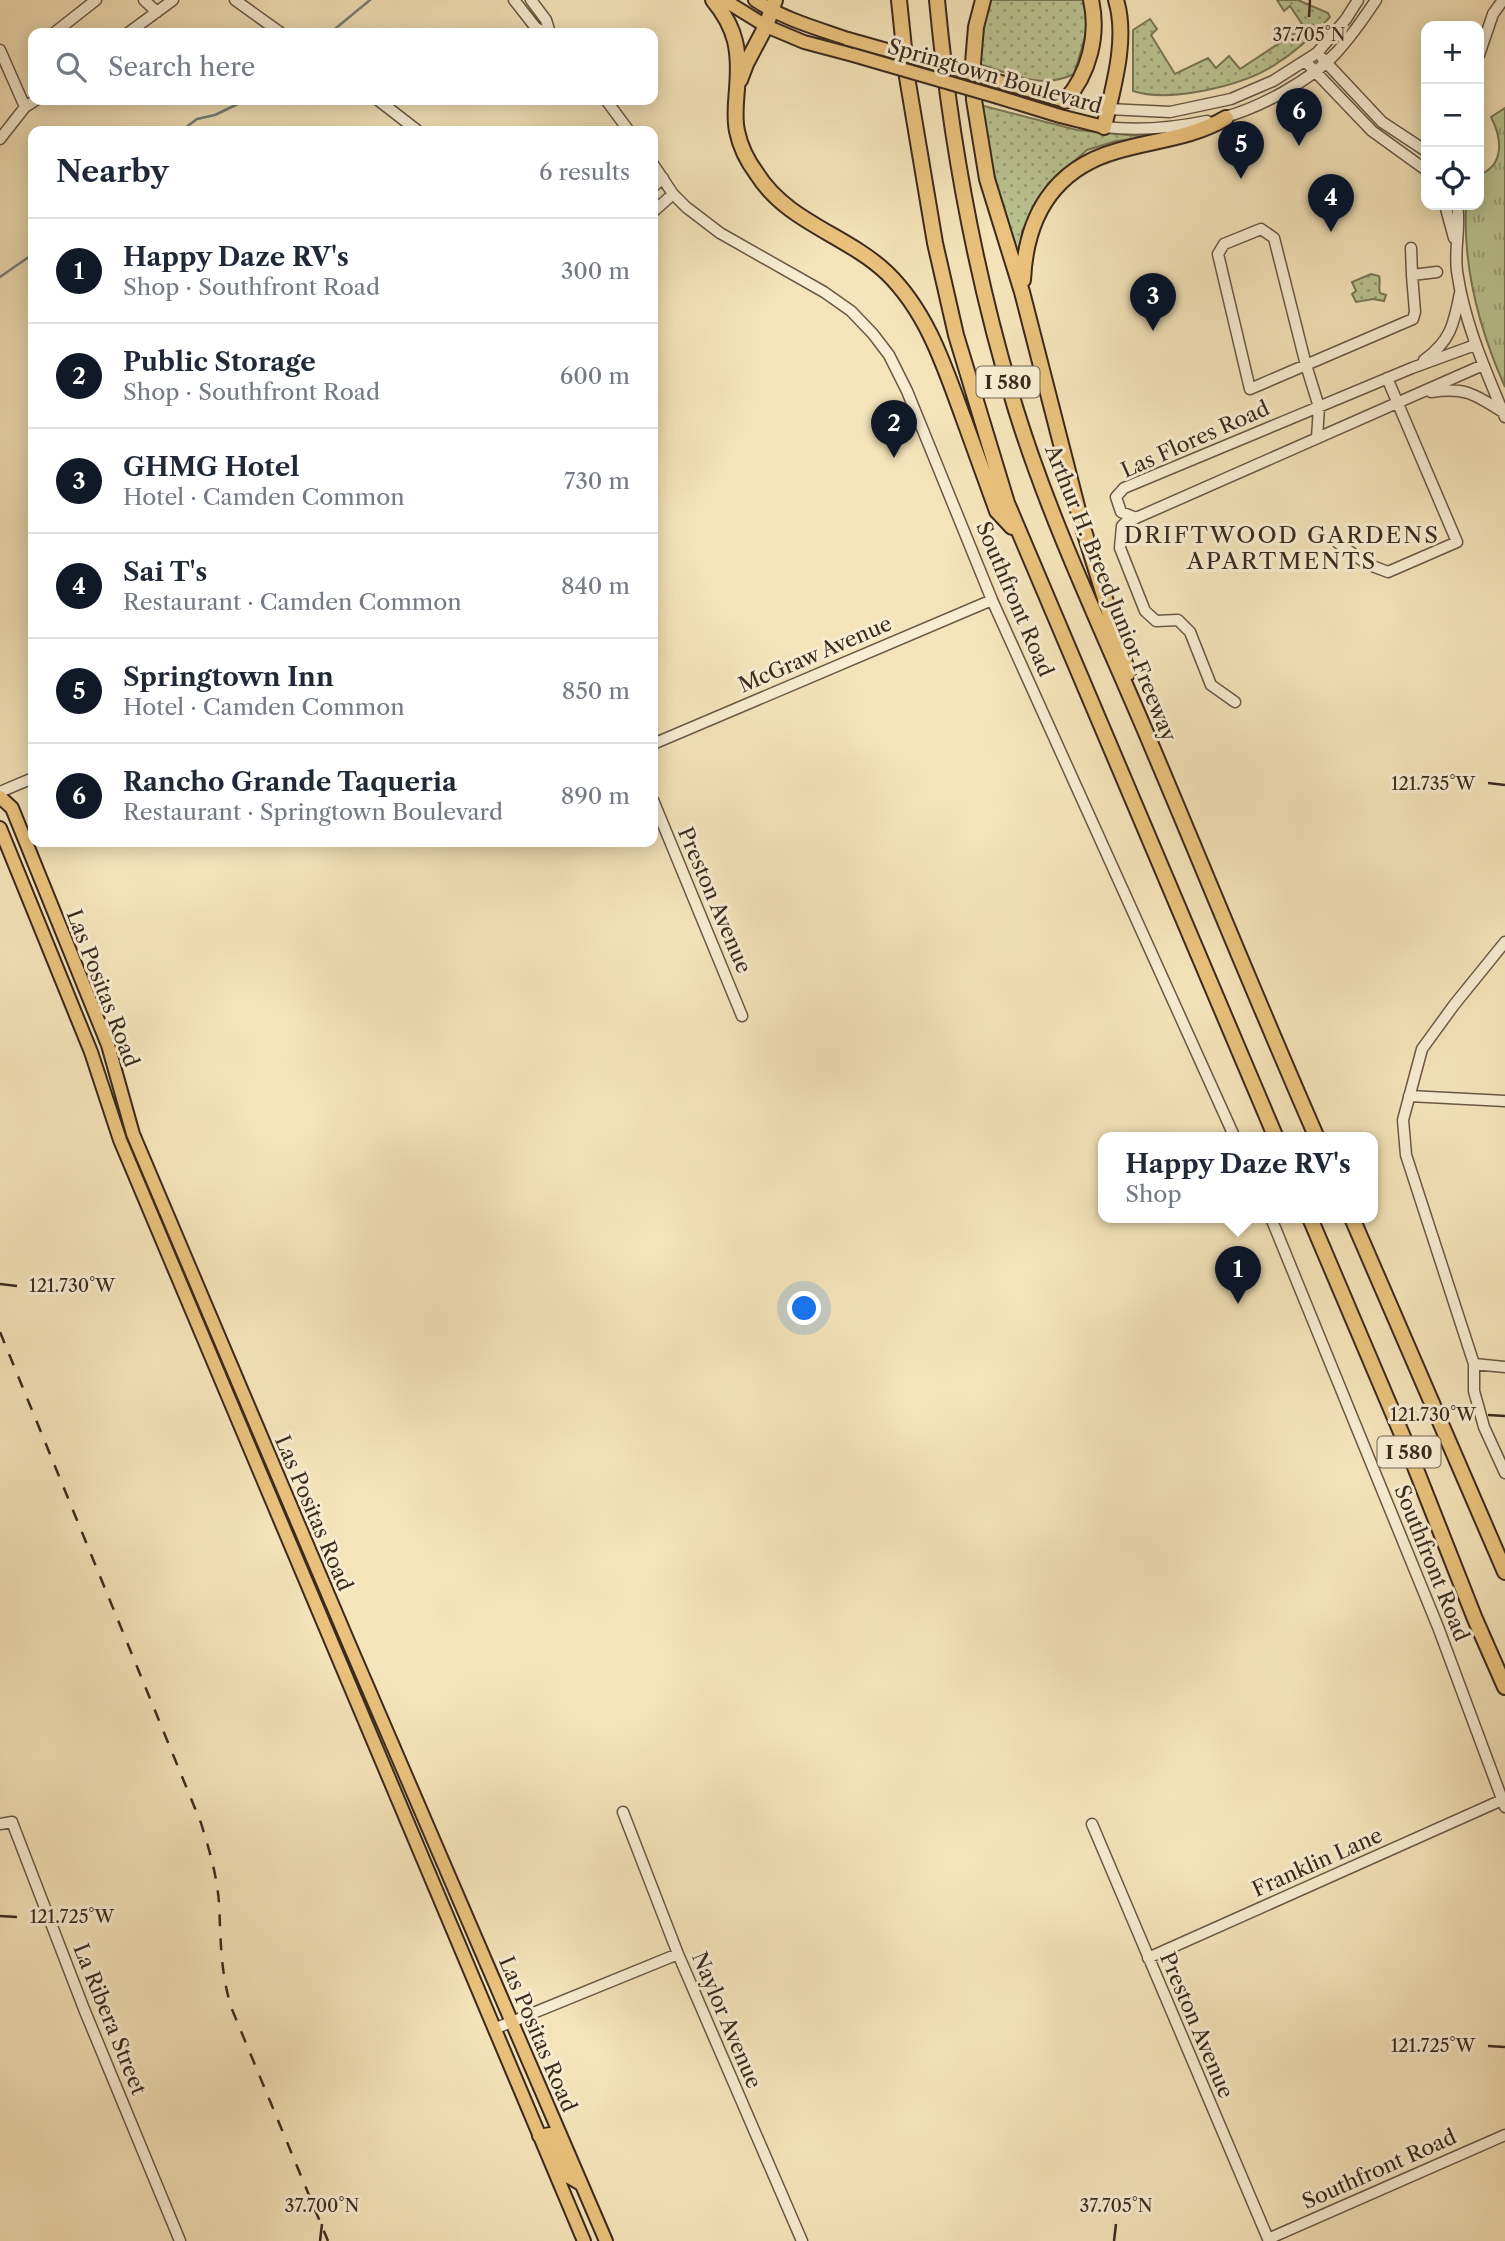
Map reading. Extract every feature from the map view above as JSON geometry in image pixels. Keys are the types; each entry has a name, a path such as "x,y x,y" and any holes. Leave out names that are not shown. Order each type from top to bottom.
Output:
{"highway":[{"path":"713,0 724,13 734,33 737,131 748,159 771,194 886,272 920,313 949,379 998,511 1018,533"},
{"name":"I 580","path":"900,0 907,77 935,243 970,384 1018,533 1273,1132"},
{"name":"Arthur H. Breed Junior Freeway","path":"937,0 943,63 964,199 991,323 1013,398 1050,507 1082,589 1314,1132"},
{"path":"983,0 975,27 973,63 974,100 987,179 1022,292 1080,518 1151,745"},
{"path":"1065,101 1085,73 1095,16 1091,0"},
{"path":"1104,127 1120,45 1119,9 1116,0"},
{"path":"737,88 773,5"},
{"path":"1022,292 1028,237 1036,215 1051,193 1068,176 1089,161 1114,151 1188,135 1226,118"},
{"name":"I 580","path":"1312,1223 1505,1687"},
{"name":"I 580","path":"1354,1223 1505,1572"}],"main road":[{"name":"Springtown Boulevard","path":"724,0 766,26 804,42 1104,127"},
{"name":"Springtown Boulevard","path":"755,0 773,5 796,22 848,39 1065,101"},
{"name":"Las Positas Road","path":"0,794 12,808 108,1045 133,1134 606,2241"},
{"name":"Las Positas Road","path":"0,828 91,1052 120,1140 584,2241"},
{"path":"539,2136 550,2134 569,2177 582,2185"}],"street":[{"path":"60,28 96,0"},
{"path":"144,0 157,12"},
{"path":"135,28 173,0"},
{"path":"235,0 274,28"},
{"path":"514,0 536,28"},
{"path":"531,0 546,20 547,28"},
{"name":"Springtown Boulevard","path":"1065,101 1108,109 1170,112 1231,99 1273,81 1317,53 1346,19 1358,0"},
{"name":"Springtown Boulevard","path":"1104,127 1171,128 1226,118 1274,96 1325,63 1357,28 1376,0"},
{"path":"1484,40 1493,14 1503,0"},
{"path":"0,50 25,107"},
{"path":"1317,53 1381,121 1421,148"},
{"path":"1304,61 1372,131 1421,163"},
{"path":"0,139 28,105"},
{"path":"384,105 412,126"},
{"path":"610,105 625,126"},
{"name":"Southfront Road","path":"658,171 673,194 720,233 824,292 851,311 889,355 905,386 992,600 1232,1132"},
{"path":"658,182 663,178"},
{"path":"658,208 673,194"},
{"path":"1446,210 1456,245"},
{"path":"1458,210 1456,245 1461,291 1475,345 1504,414"},
{"path":"1317,438 1320,407 1306,365 1275,237 1261,229 1224,244 1218,254 1250,389 1306,365 1413,319 1412,248"},
{"path":"1412,275 1437,272"},
{"name":"Las Flores Road","path":"1412,368 1447,339 1453,327 1461,291"},
{"name":"Las Flores Road","path":"1136,517 1121,512 1116,497 1124,488 1412,368 1475,345"},
{"path":"1234,702 1211,685 1190,632 1178,620 1156,621 1145,611 1120,548 1122,526 1136,517 1483,365"},
{"path":"1338,542 1367,564 1388,572 1457,542 1387,379"},
{"path":"1420,393 1455,389 1464,391 1480,397 1504,414"},
{"name":"McGraw Avenue","path":"658,742 992,600"},
{"path":"0,794 28,780"},
{"name":"Preston Avenue","path":"658,812 742,1016"},
{"path":"1505,942 1422,1049 1403,1120 1406,1155 1474,1364 1474,1391 1484,1427 1505,1473"},
{"path":"1409,1096 1505,1101"},
{"name":"Southfront Road","path":"1273,1223 1438,1627 1504,1804"},
{"path":"1474,1364 1505,1367"},
{"name":"Franklin Lane","path":"1148,1958 1504,1804"},
{"name":"Naylor Avenue","path":"623,1812 678,1954 802,2241"},
{"name":"La Ribera Street","path":"0,1824 12,1822 84,2009 180,2241"},
{"name":"Preston Avenue","path":"1091,1824 1269,2240"},
{"path":"494,2029 678,1954"},
{"name":"Southfront Road","path":"1269,2240 1505,2135"}],"green space":[{"path":"990,0 1085,0 1087,28 1074,74 1062,79 1038,81 979,64 983,19"},
{"path":"1277,0 1298,0 1328,13 1330,17 1289,55 1243,80 1185,94 1148,94 1133,91 1133,30 1150,19 1157,29 1151,35 1175,74 1208,58 1216,68 1229,56 1240,69 1304,27 1290,6 1284,11"},
{"path":"980,105 1077,130 1149,137 1116,141 1087,150 1048,184 1022,231 1021,278 997,187"},
{"path":"1505,108 1505,387 1480,321 1467,252 1466,210 1484,210 1484,172 1493,165 1499,150 1491,117"},
{"path":"1371,274 1379,276 1380,293 1386,295 1384,301 1373,299 1356,302 1352,294 1356,291 1352,282"}],"waterway":[{"path":"336,28 370,0"},
{"path":"188,126 197,119 215,115 236,105"},
{"path":"0,277 28,257"}],"railway":[{"path":"0,1332 201,1823 216,1882 223,1967 231,2007 328,2241"}],"place":[{"name":"Rancho Grande Taqueria","path":"1299,146"},
{"name":"Springtown Inn","path":"1241,179"},
{"name":"Sai T's","path":"1331,232"},
{"name":"GHMG Hotel","path":"1153,331"},
{"name":"Public Storage","path":"894,458"},
{"name":"Happy Daze RV's","path":"1238,1304"}],"district":[{"name":"DRIFTWOOD GARDENS APARTMENTS","path":"1282,548"}]}
